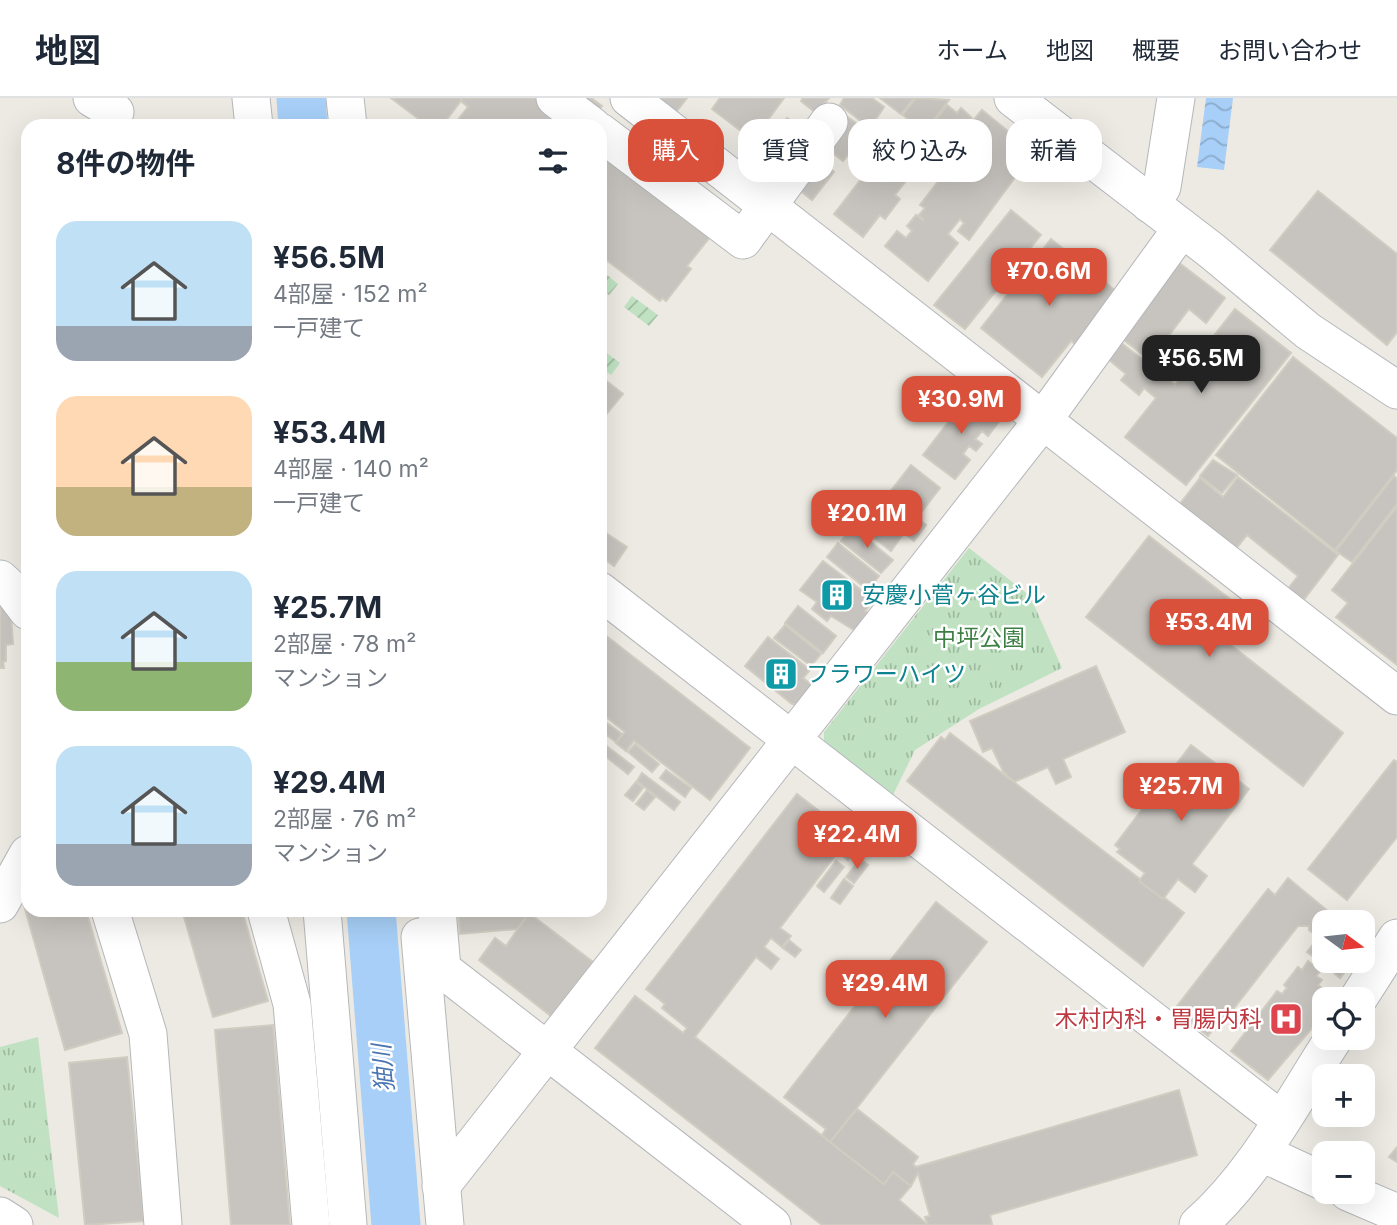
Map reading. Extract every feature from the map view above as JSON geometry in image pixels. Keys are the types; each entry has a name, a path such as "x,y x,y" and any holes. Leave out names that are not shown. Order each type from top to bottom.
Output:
{"street":[{"path":"92,98 115,112 112,119"},
{"path":"251,98 253,119"},
{"path":"345,98 347,119"},
{"path":"555,98 583,119"},
{"path":"629,98 1397,696"},
{"path":"1013,98 1182,228 1308,331 1397,390"},
{"path":"1150,204 1162,187 1176,98"},
{"path":"607,137 743,240 787,182"},
{"path":"441,1186 1043,420 1182,228"},
{"path":"607,596 1281,1120"},
{"path":"0,904 21,866"},
{"path":"112,917 148,1034 163,1225"},
{"path":"268,917 292,1004 311,1225"},
{"path":"323,917 348,1225"},
{"path":"419,917 445,1225"},
{"path":"438,917 442,969 772,1225"},
{"path":"1366,987 1397,939"},
{"path":"1198,1225 1221,1205 1262,1153 1326,1050"},
{"path":"1262,1153 1312,1175"},
{"path":"1375,1204 1397,1213"},
{"path":"0,1216 14,1225"}],"green space":[{"path":"607,275 618,284 609,295 607,294"},
{"path":"632,296 658,315 649,326 624,307"},
{"path":"607,353 620,363 611,375 607,372"},
{"name":"中坪公園","path":"969,548 1030,596 1062,668 979,709 915,750 893,795 824,741 824,732"},
{"path":"38,1037 59,1218 0,1186 0,1047"}],"water":[{"path":"1206,98 1233,98 1224,170 1197,167"}],"building":[{"path":"391,98 463,98 447,119 419,119"},
{"path":"463,98 543,98 570,119 459,119 468,107 461,101"},
{"path":"573,98 591,98 602,106 597,112"},
{"path":"658,98 687,98 676,112"},
{"path":"720,98 784,98 768,119 738,119 738,129 712,109"},
{"path":"803,98 829,98 816,113 801,101"},
{"path":"844,98 872,98 884,107 876,119 858,119 840,105"},
{"path":"880,98 914,98 901,114"},
{"path":"916,98 949,100 934,119 908,119 903,115"},
{"path":"947,105 957,113 961,108 972,118 971,119 936,119"},
{"path":"982,110 1006,129 1006,182 1011,182 969,240 958,231 964,223 960,219 948,234 958,243 928,281 885,246 897,231 906,238 912,231 907,226 916,215 924,221 919,215 925,208 920,205 938,182 992,182 992,119 974,119"},
{"path":"845,115 850,119 848,119 848,155 843,161 834,154 834,130"},
{"path":"607,148 628,165 628,182 650,182 714,232 687,266 691,269 666,301 662,298 660,301 607,260"},
{"path":"794,182 826,182 812,200 792,184"},
{"path":"859,182 905,182 895,195 900,199 885,219 880,215 863,237 834,214"},
{"path":"1318,191 1397,254 1397,332 1387,345 1270,250"},
{"path":"1011,210 1041,235 965,329 934,305"},
{"path":"1051,239 1117,292 1075,344 1071,341 1042,377 981,328"},
{"path":"1178,262 1225,298 1206,323 1189,309 1150,360 1120,337"},
{"path":"1235,309 1291,353 1186,485 1125,437 1156,398 1144,388 1139,395 1121,380 1126,374 1107,358 1120,342 1175,385"},
{"path":"1293,357 1397,438 1397,470 1335,550 1216,455"},
{"path":"607,381 623,394 607,413"},
{"path":"970,394 1001,419 988,436 982,431 975,439 982,444 976,451 969,446 963,454 970,460 955,479 923,455"},
{"path":"1213,460 1237,475 1222,493 1200,476"},
{"path":"911,465 940,488 917,518 926,525 914,541 904,533 891,551 862,528"},
{"path":"1394,476 1397,479 1397,504 1352,562 1336,551"},
{"path":"1238,477 1338,555 1302,602 1287,590 1298,576 1247,535 1235,550 1179,505 1200,478 1223,497"},
{"path":"1397,507 1397,665 1336,617 1348,603 1332,590"},
{"path":"852,527 893,560 881,573 841,541"},
{"path":"607,534 627,547 614,566 607,561"},
{"path":"1149,536 1240,607 1218,635 1343,733 1303,786 1086,617"},
{"path":"838,543 879,576 868,590 827,557"},
{"name":"安慶小菅ヶ谷ビル","path":"823,561 874,600 865,611 871,615 857,632 831,616 827,621 812,609 817,602 800,590"},
{"path":"0,584 10,599 13,644 6,645 4,668 0,668"},
{"path":"798,606 836,636 823,653 785,623"},
{"path":"785,625 821,654 811,666 774,638"},
{"path":"607,636 750,748 710,800 634,741 626,751 616,743 625,732 607,718"},
{"name":"フラワーハイツ","path":"768,637 810,670 803,678 816,688 802,705 792,704 745,666"},
{"path":"1096,666 1125,732 1063,759 1071,777 1056,784 1048,767 1014,782 1003,771 992,748 983,752 970,721"},
{"path":"607,723 622,734 616,742 607,735"},
{"path":"950,733 1184,913 1143,966 907,781 941,737 945,740"},
{"path":"635,744 659,764 652,772 628,752"},
{"path":"1191,745 1249,789 1192,864 1207,876 1195,892 1178,879 1163,899 1139,881 1145,873 1117,852 1120,849 1115,845"},
{"path":"607,746 634,767 628,774 607,758"},
{"path":"1394,760 1397,762 1397,837 1347,900 1308,869"},
{"path":"666,770 691,788 685,797 660,778"},
{"path":"642,773 680,802 674,810 637,781"},
{"path":"636,782 643,788 633,801 625,795"},
{"path":"647,790 655,797 644,810 636,804"},
{"path":"797,794 849,834 846,838 858,847 848,860 838,852 780,928 791,936 782,947 771,938 764,947 779,959 771,969 756,957 695,1037 884,1184 893,1172 911,1186 899,1200 928,1225 822,1225 595,1048 635,996 683,1033 687,1028 662,1008 665,1004 646,989"},
{"path":"860,859 868,865 854,883 846,877"},
{"path":"836,861 844,867 824,892 817,886"},
{"path":"1288,878 1327,910 1312,910 1312,932 1309,926 1298,926 1217,1030 1214,1028 1208,1036 1174,1010 1268,889 1275,895"},
{"path":"844,879 853,886 840,904 831,898"},
{"path":"936,902 987,942 830,1142 822,1135 826,1129 784,1097"},
{"path":"27,917 88,917 122,1033 65,1050"},
{"path":"184,917 244,917 268,1001 213,1017"},
{"path":"459,917 526,917 517,929 460,934"},
{"path":"526,917 534,917 593,962 551,1016 479,960 495,938 506,946"},
{"path":"789,940 801,950 795,957 783,948"},
{"path":"1308,961 1312,964 1312,973 1318,973 1316,976 1322,980 1318,985 1321,987 1312,987 1312,1028 1268,1080 1231,1051 1277,991 1282,994 1287,988 1284,985 1298,967 1302,970"},
{"path":"273,1025 290,1225 231,1225 215,1030"},
{"path":"127,1057 144,1221 85,1225 69,1063"},
{"path":"1179,1090 1197,1155 990,1215 992,1224 988,1225 928,1225 925,1217 930,1216 918,1173 911,1186 893,1172 884,1184 830,1142 857,1109 918,1157 913,1164 916,1167"},
{"path":"1397,1147 1397,1162 1389,1157"}],"waterway":[{"name":"㹨川","path":"301,98 302,119"},
{"name":"㹨川","path":"372,917 396,1225"}],"place":[{"name":"安慶小菅ヶ谷ビル","path":"837,595"},
{"name":"フラワーハイツ","path":"781,674"},
{"name":"木村内科・胃腸内科","path":"1286,1019"}]}
